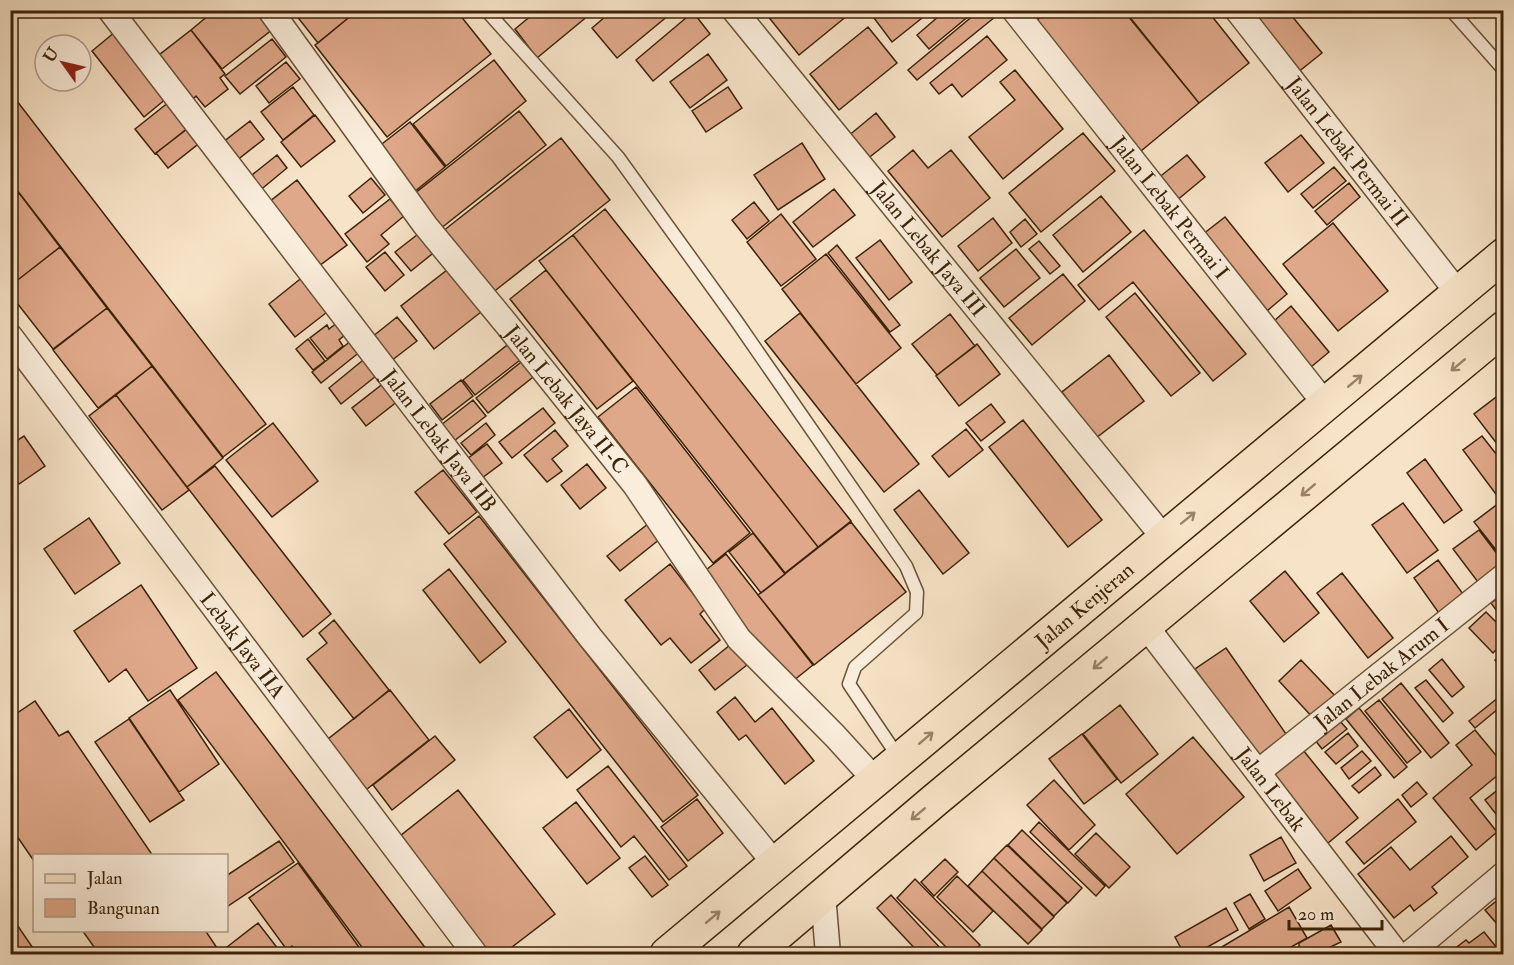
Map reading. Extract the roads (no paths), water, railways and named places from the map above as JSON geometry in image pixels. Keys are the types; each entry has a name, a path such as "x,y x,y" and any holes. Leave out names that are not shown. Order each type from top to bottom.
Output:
{"main road":[{"name":"Jalan Kenjeran","path":"668,954 1503,255"},
{"path":"754,954 1503,328"}],"street":[{"name":"Jalan Lebak Jaya IIB","path":"110,10 590,637 776,865"},
{"name":"Jalan Lebak Jaya II-C","path":"270,10 419,218 635,485 740,639 876,781"},
{"name":"Jalan Lebak Jaya III","path":"734,10 1164,538"},
{"name":"Jalan Lebak Permai I","path":"1014,10 1326,405"},
{"name":"Jalan Lebak Permai II","path":"1237,10 1458,293"},
{"name":"Lebak Jaya IIA","path":"10,336 476,954"},
{"name":"Jalan Lebak Arum I","path":"1258,771 1503,576"},
{"name":"Jalan Lebak","path":"1145,625 1397,954"},
{"path":"1409,954 1503,874"},
{"path":"823,895 828,954"}],"lane":[{"path":"486,10 618,157 735,319 906,566 917,592 915,613 855,667 849,684 900,759"},
{"path":"1451,10 1503,70"}]}
